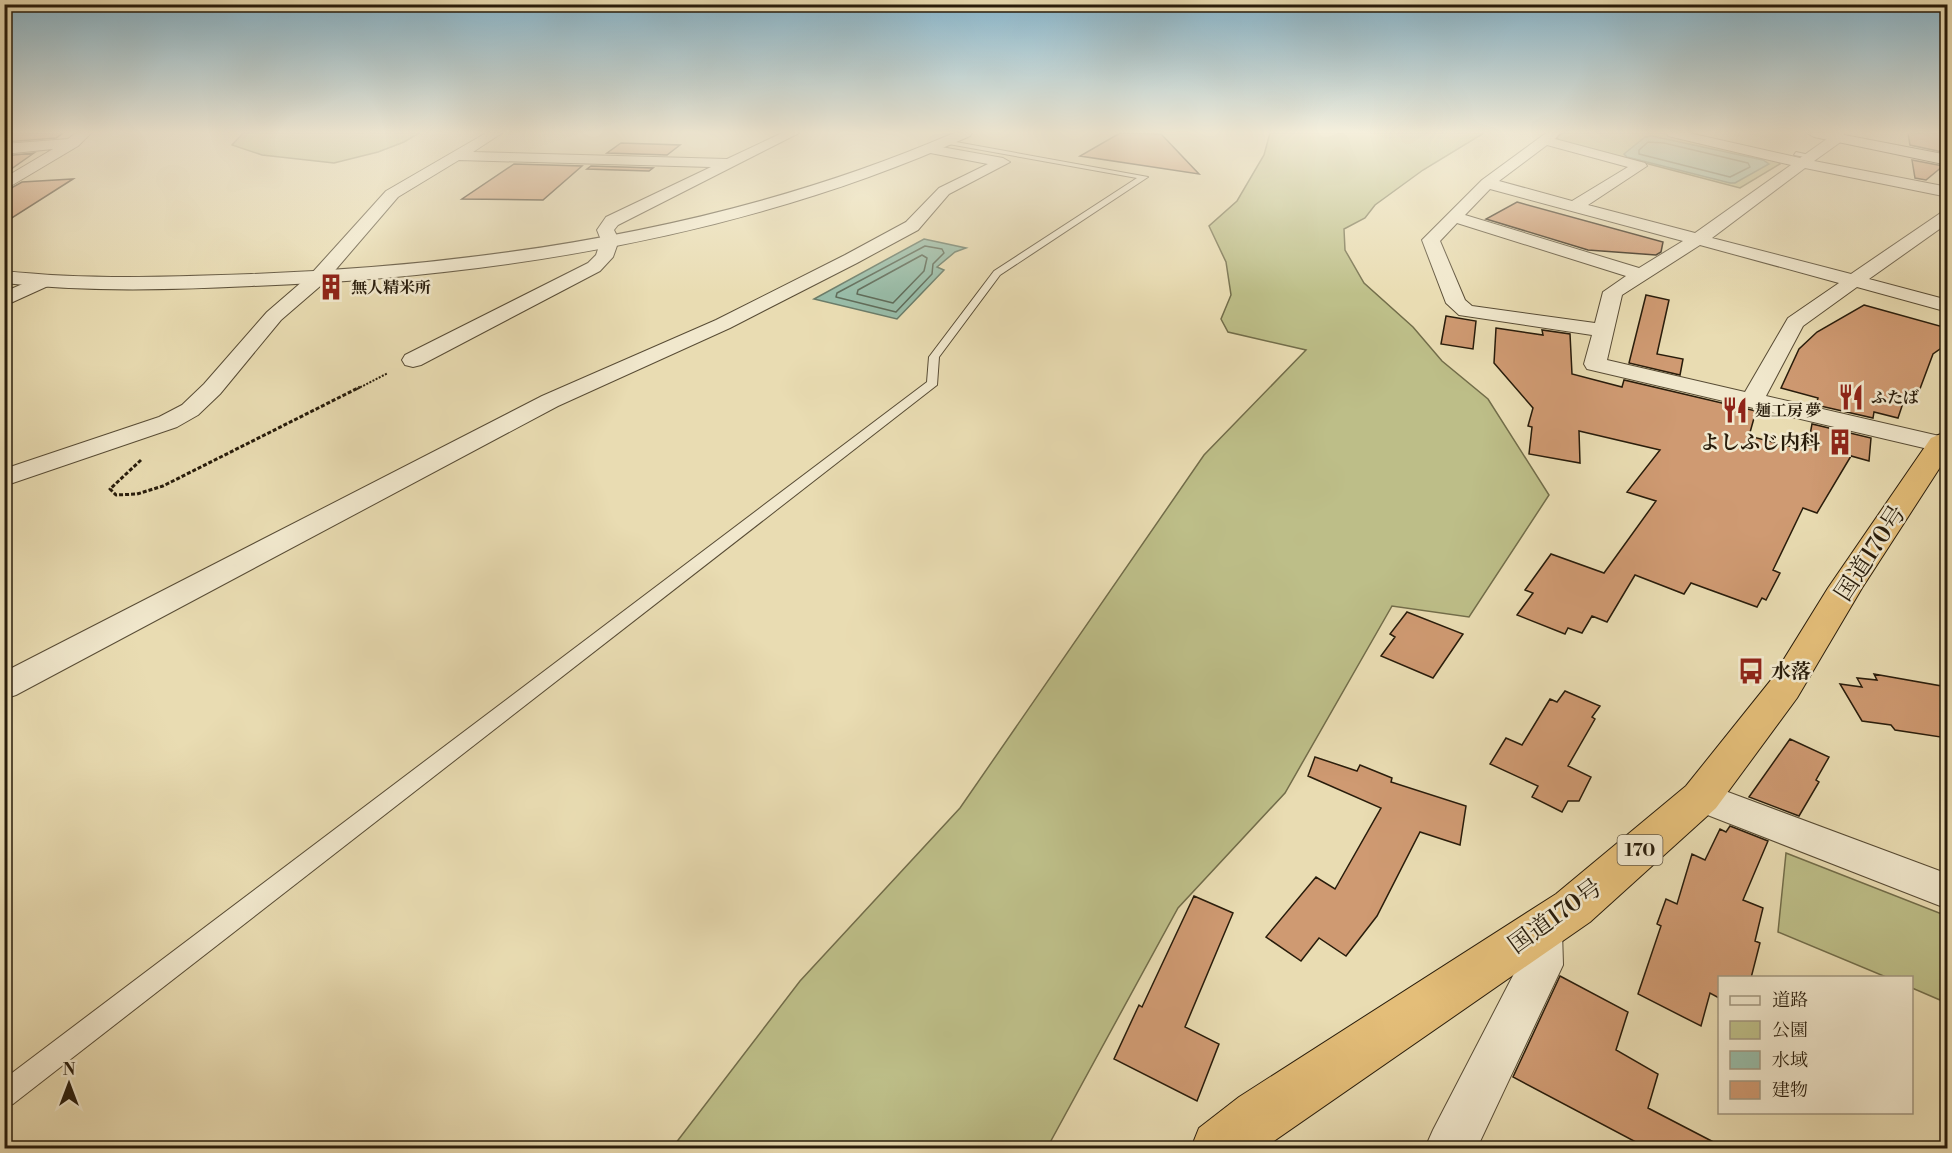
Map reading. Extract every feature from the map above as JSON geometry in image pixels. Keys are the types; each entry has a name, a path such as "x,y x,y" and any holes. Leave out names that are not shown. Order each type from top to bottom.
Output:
{"highway":[{"name":"国道170号","path":"1220,1149 1259,1117 1573,908 1701,797 1784,689 1845,588 1944,442"}],"street":[{"path":"4,478 168,422 190,410 212,389 274,316 318,278 392,194 404,187"},
{"path":"413,360 594,267 604,257 610,240 605,230 612,221 682,187"},
{"path":"4,277 41,282 87,284 318,278 442,267 610,240 692,223 831,187"},
{"path":"4,687 550,401 723,324 851,260 912,225 944,191 953,187"},
{"path":"1483,187 1431,240 1456,303 1466,311 1602,330"},
{"path":"1502,187 1700,238 1947,306"},
{"path":"1575,206 1606,187"},
{"path":"1765,187 1700,238 1614,291 1595,364 1752,400 1793,414 1944,442"},
{"path":"1925,187 1947,192"},
{"path":"1752,400 1795,322 1947,215"},
{"path":"1453,217 1639,274"},
{"path":"4,300 41,282"},
{"path":"1701,797 1947,892"},
{"path":"1451,1149 1541,965 1539,931"}],"lane":[{"path":"4,1095 933,383 934,357 997,273 1129,187"}],"path":[{"path":"168,422 168,433 110,489 116,495 137,494 163,486 413,360"}],"green space":[{"path":"1245,187 1400,187 1375,205 1365,218 1344,229 1345,250 1364,283 1413,327 1442,361 1488,399 1549,495 1469,617 1392,606 1285,793 1178,908 1047,1148 672,1148 800,981 960,808 1204,455 1306,350 1228,332 1221,319 1231,295 1226,262 1209,226 1237,201"},
{"path":"1786,853 1947,916 1947,1003 1913,988 1913,976 1884,976 1778,932"}],"water":[{"path":"924,239 966,248 955,252 937,267 944,270 897,319 814,299"}],"building":[{"path":"13,187 61,187 4,223 4,192"},
{"path":"480,187 558,187 543,200 462,199"},
{"path":"1517,202 1663,242 1661,252 1656,255 1588,250 1486,219"},
{"path":"1646,295 1669,300 1657,354 1683,359 1680,375 1629,363"},
{"path":"1864,305 1947,328 1947,344 1933,354 1918,394 1907,391 1898,418 1874,412 1873,418 1816,405 1818,398 1781,388 1799,349 1817,332"},
{"path":"1446,316 1476,321 1473,349 1441,344"},
{"path":"1496,328 1543,335 1542,330 1570,334 1572,374 1622,387 1624,380 1756,411 1749,436 1807,451 1812,424 1871,438 1869,461 1851,456 1817,513 1803,508 1773,570 1780,573 1766,600 1762,598 1757,607 1691,583 1684,594 1635,575 1607,622 1592,616 1582,633 1568,628 1565,634 1517,615 1533,593 1525,590 1551,554 1604,573 1656,501 1627,492 1660,450 1579,431 1580,463 1529,454 1532,427 1528,426 1533,408 1494,363"},
{"path":"1407,612 1463,634 1433,678 1381,656 1395,637 1390,634"},
{"path":"1874,674 1947,687 1947,738 1895,730 1891,725 1862,721 1840,684 1862,687 1857,678 1877,680"},
{"path":"1565,691 1600,706 1592,717 1595,719 1568,766 1591,777 1579,801 1568,801 1562,812 1532,797 1538,786 1490,764 1506,738 1522,745 1550,699 1557,702"},
{"path":"1790,739 1829,757 1816,780 1819,782 1799,816 1749,797"},
{"path":"1315,757 1357,771 1360,765 1392,778 1391,782 1466,806 1460,845 1420,832 1377,916 1346,956 1319,938 1301,961 1266,937 1316,877 1335,889 1381,808 1308,776"},
{"path":"1730,826 1768,841 1743,900 1763,908 1755,941 1760,943 1752,976 1718,976 1718,997 1710,993 1701,1026 1638,994 1661,926 1657,924 1666,899 1677,904 1692,854 1705,860 1720,829 1726,832"},
{"path":"1194,896 1233,913 1185,1027 1219,1044 1197,1101 1114,1059 1139,1005 1142,1007"},
{"path":"1560,976 1628,1012 1616,1050 1658,1074 1648,1108 1727,1149 1649,1149 1513,1077"}],"place":[{"name":"無人精米所","path":"331,287"},
{"name":"ふたば","path":"1851,397"},
{"name":"麺工房 夢","path":"1735,410"},
{"name":"よしふじ内科","path":"1840,442"},
{"name":"水落","path":"1751,671"}]}
